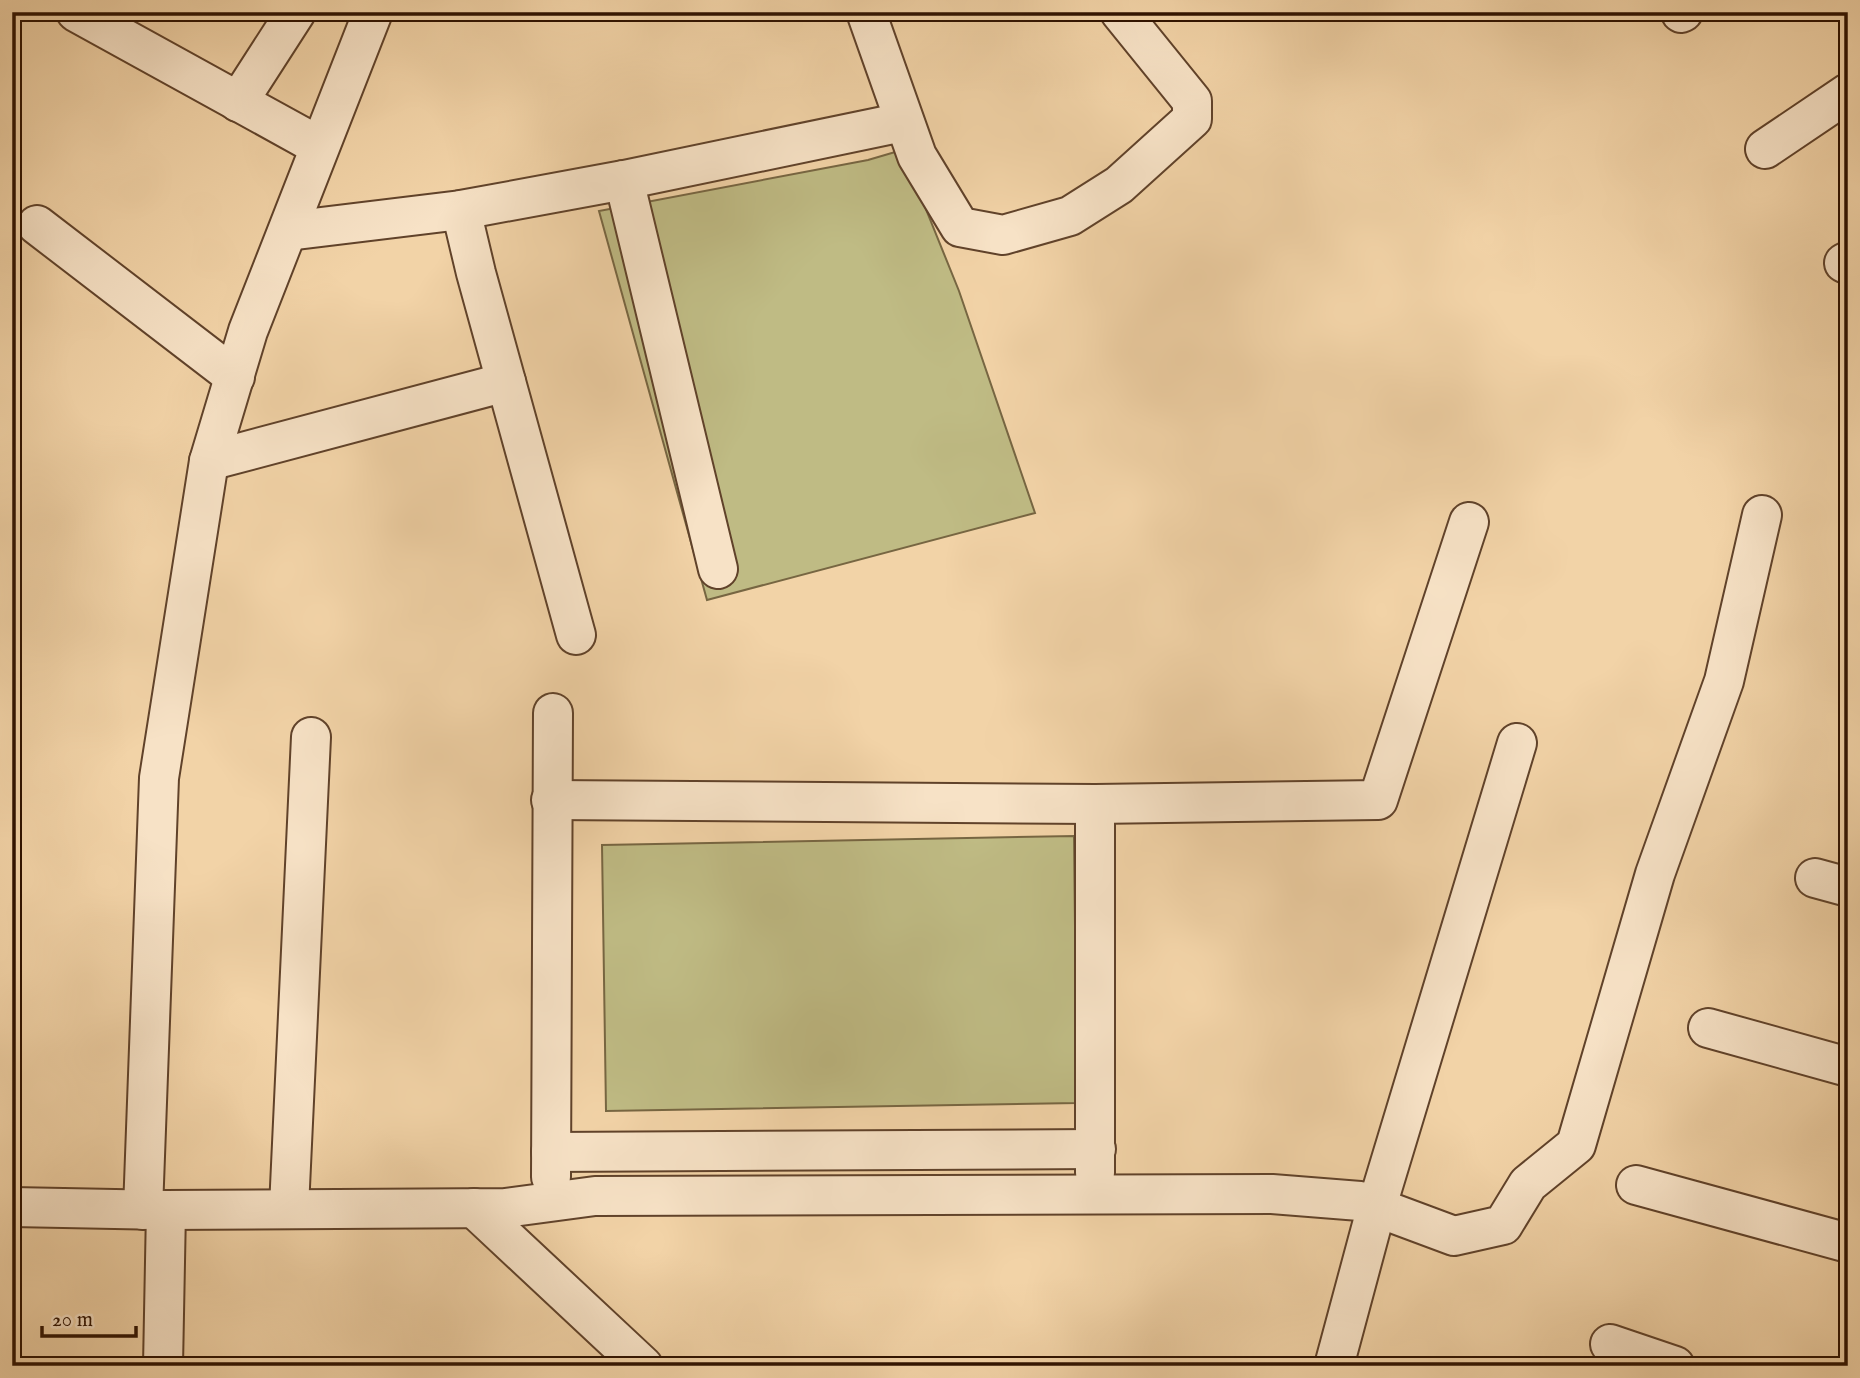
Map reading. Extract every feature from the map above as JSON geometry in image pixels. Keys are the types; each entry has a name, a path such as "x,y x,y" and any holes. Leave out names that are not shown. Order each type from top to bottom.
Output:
{"street":[{"path":"76,12 319,146"},
{"path":"238,102 296,12"},
{"path":"163,1366 155,1210 159,778 209,461 248,331 373,12"},
{"path":"866,12 917,156 960,227 1003,235 1070,216 1119,186 1192,119 1192,101 1120,12"},
{"path":"1765,149 1848,93"},
{"path":"288,231 461,210 624,180 903,122"},
{"path":"624,180 718,569"},
{"path":"461,210 576,635"},
{"path":"37,225 235,377"},
{"path":"209,461 506,382"},
{"path":"12,1207 155,1210 505,1208 595,1196 1272,1194 1360,1201 1454,1236 1503,1225 1528,1184 1576,1145 1655,874 1724,681 1762,515"},
{"path":"551,800 1096,804 1378,800 1469,522"},
{"path":"551,1202 553,713"},
{"path":"289,1208 311,737"},
{"path":"1334,1366 1377,1206 1517,743"},
{"path":"1094,1195 1096,804"},
{"path":"1707,1028 1848,1067"},
{"path":"551,1152 1096,1149"},
{"path":"1636,1185 1848,1243"},
{"path":"474,1208 643,1366"},
{"path":"1610,1344 1675,1366"}],"shaded area":[{"path":"902,150 959,291 1035,513 707,600 599,211 868,160"},
{"path":"1074,836 1077,1103 606,1111 602,845"}]}
